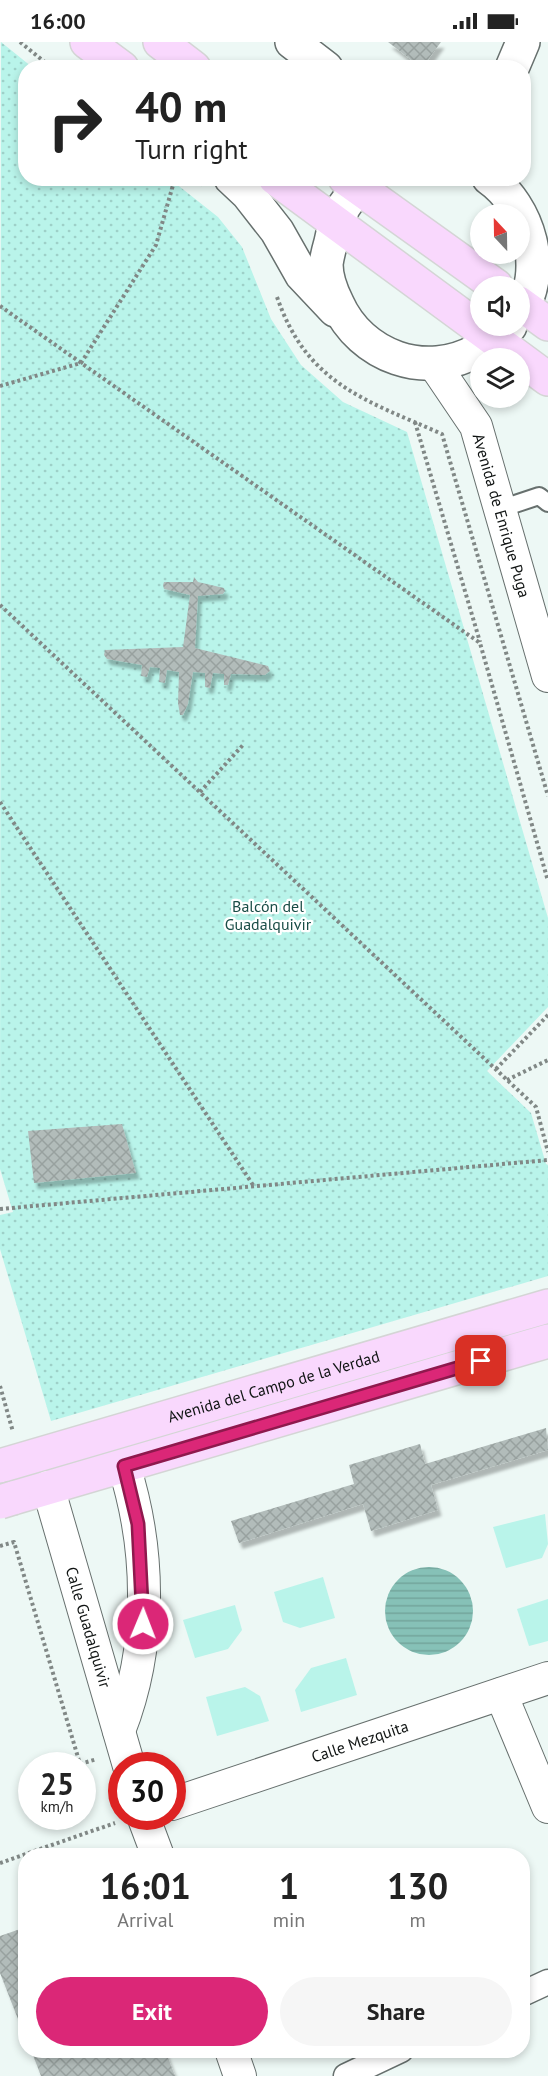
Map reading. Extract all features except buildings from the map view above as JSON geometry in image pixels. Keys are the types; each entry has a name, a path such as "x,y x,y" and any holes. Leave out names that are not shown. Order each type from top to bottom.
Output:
{"main road":[{"path":"87,42 111,60"},
{"path":"160,42 184,60"},
{"path":"286,186 335,222 470,293"},
{"path":"363,186 483,276"},
{"path":"527,336 548,379"},
{"name":"Avenida del Campo de la Verdad","path":"7,1458 548,1306"},
{"name":"Avenida del Campo de la Verdad","path":"7,1500 548,1341"}],"street":[{"path":"78,42 91,60"},
{"path":"292,42 316,60"},
{"path":"515,60 523,42"},
{"path":"240,186 277,231 302,275 368,345 399,360 434,364 462,359 495,336"},
{"path":"344,319 330,288 326,264 335,222 356,186"},
{"path":"497,186 515,204"},
{"path":"530,215 548,228"},
{"path":"530,236 533,270 530,280"},
{"name":"Avenida de Enrique Puga","path":"434,364 476,426 548,676"},
{"path":"119,1731 138,1673 144,1606 138,1524 124,1466"},
{"name":"Calle Guadalquivir","path":"48,1487 125,1752"},
{"name":"Calle Mezquita","path":"186,1799 548,1678"},
{"path":"501,1694 548,1807"},
{"path":"142,1830 153,1848"},
{"path":"530,1990 548,1982"},
{"path":"234,2058 240,2076"},
{"path":"346,2076 384,2058"}],"lane":[{"path":"500,509 538,496 548,503"}],"path":[{"path":"20,42 42,60"},
{"path":"0,386 81,363 156,245 174,186"},
{"path":"277,294 296,339 317,365 346,391 442,434 548,796"},
{"path":"0,306 480,643"},
{"path":"415,422 548,881"},
{"path":"0,604 536,1107 548,1152"},
{"path":"200,792 243,745"},
{"path":"0,802 253,1185"},
{"path":"496,1069 548,1015"},
{"path":"507,1080 548,1060"},
{"path":"0,1209 548,1160"},
{"path":"0,1386 7,1458"},
{"path":"11,1533 77,1752"},
{"path":"0,1545 14,1542"},
{"path":"45,1848 108,1827"},
{"path":"0,1863 18,1857"}],"green space":[{"name":"Balcón del Guadalquivir","path":"1,42 23,60 18,60 18,186 179,186 218,217 242,247 271,319 301,365 343,402 407,432 548,918 548,1007 487,1071 531,1113 548,1165 548,1276 51,1421 0,1249 0,1215 13,1212 0,1169"},
{"path":"545,1514 548,1544 542,1558 506,1568 493,1527"},
{"path":"323,1577 335,1618 300,1628 283,1622 274,1592"},
{"path":"548,1599 548,1641 529,1646 517,1609"},
{"path":"235,1605 242,1630 228,1649 195,1658 183,1620"},
{"path":"346,1658 357,1695 301,1712 295,1690 311,1668"},
{"path":"245,1687 260,1696 269,1721 217,1736 206,1697"}],"shaded area":[{"path":"429,1567 446,1570 460,1580 470,1594 473,1611 470,1628 460,1642 446,1652 429,1655 412,1652 398,1642 388,1628 385,1611 388,1594 398,1580 412,1570"}],"route":[{"path":"143,1624 144,1606 138,1524 124,1466 481,1361"}]}
